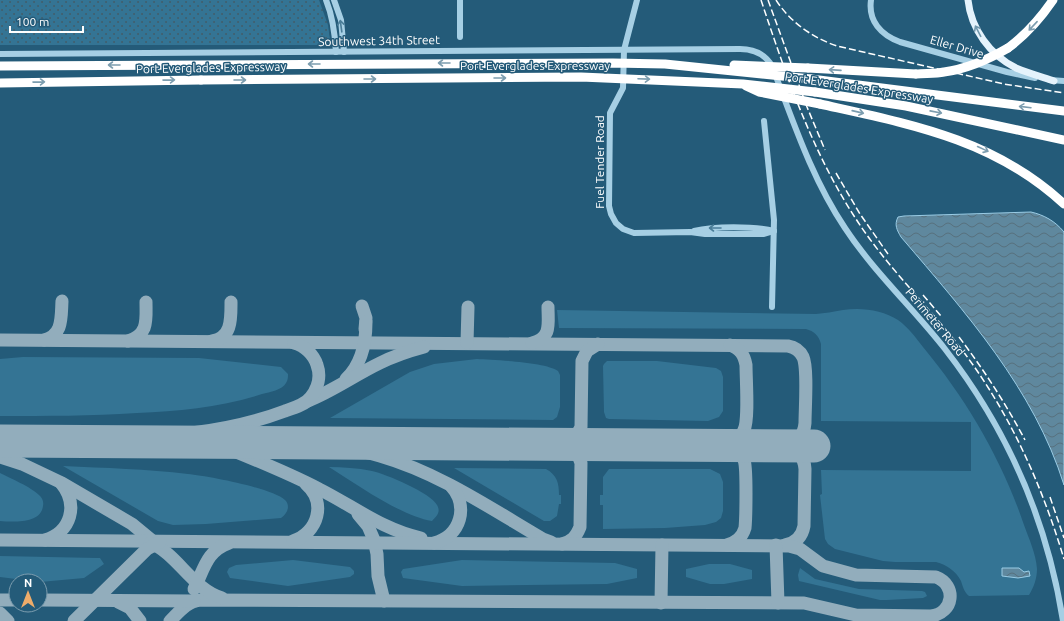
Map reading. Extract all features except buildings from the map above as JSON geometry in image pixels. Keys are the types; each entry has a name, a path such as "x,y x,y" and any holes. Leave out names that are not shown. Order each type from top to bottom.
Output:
{"highway":[{"path":"665,64 733,65 916,74 944,72 972,65 1008,48 1034,26 1053,0"},
{"name":"Port Everglades Expressway","path":"0,66 553,63 665,64 811,79 1064,111"},
{"name":"Port Everglades Expressway","path":"0,82 581,77 743,84 815,92 923,109 1064,140"},
{"path":"743,84 759,92 820,104 897,122 960,140 1010,164 1041,185 1064,204"}],"main road":[{"path":"968,0 970,12 977,29 983,40 998,56 1023,71 1054,80"}],"street":[{"path":"326,0 335,30 336,52"},
{"path":"334,0 341,20 344,52"},
{"path":"460,0 460,37"},
{"name":"Fuel Tender Road","path":"637,0 624,50 624,88 610,113 610,214 619,226 634,233 690,232 705,234 764,234 774,231"},
{"name":"Eller Drive","path":"871,0 870,11 875,24 882,32 895,40 1007,72 1064,81"},
{"name":"Southwest 34th Street","path":"0,54 740,49 758,52"},
{"name":"Perimeter Road","path":"758,52 765,57 772,66 801,143 836,213 869,262 954,361 979,398 1008,448 1025,484 1044,537 1053,569 1063,621"},
{"path":"764,121 774,231 772,307"}],"shaded area":[{"path":"0,0 319,0 328,25 330,40 324,45 0,45"},
{"path":"857,309 872,310 886,314 898,320 915,336 954,388 982,432 1005,477 1035,558 1037,569 1036,576 1034,586 1029,595 969,596 957,574 940,563 883,561 835,549 828,544 825,539 820,495 822,494 821,470 971,471 971,422 821,421 821,344 816,334 806,329 559,328 557,310 816,314"},
{"path":"23,357 199,358 281,367 288,374 288,377 287,382 276,390 232,402 200,408 103,415 0,416 0,359"},
{"path":"477,359 543,365 558,371 560,375 560,407 557,417 553,420 330,418 410,372 434,364"},
{"path":"607,361 657,361 716,368 721,371 723,377 723,411 719,417 708,421 606,418 604,412 603,366"},
{"path":"63,466 157,471 197,475 224,480 254,487 278,496 287,502 288,510 281,518 173,525 158,521"},
{"path":"329,467 372,471 397,480 433,500 438,507 438,514 432,521 407,513 365,490"},
{"path":"454,468 546,469 555,477 559,487 559,495 561,495 561,504 559,504 557,516 550,521 544,521"},
{"path":"609,469 710,469 720,474 723,482 723,511 721,518 716,522 705,525 665,528 603,529 603,505 600,505 600,495 603,495 603,477"},
{"path":"0,473 26,486 42,498 43,506 41,512 37,516 26,521 0,521"},
{"path":"0,556 100,558 104,564 84,578 48,581 48,573 8,573 8,578 0,577"},
{"path":"293,560 350,567 354,571 354,574 350,577 288,586 230,578 227,572 229,568 236,565"},
{"path":"462,560 615,563 637,569 637,578 607,584 462,586 403,578 401,572 403,569"},
{"path":"709,564 730,564 752,570 752,579 724,584 710,584 686,577 686,569"},
{"path":"800,568 815,579 859,589 922,591 925,592 927,596 923,598 880,600 799,581 798,575"}],"water":[{"path":"1031,212 1049,219 1064,232 1064,485 1051,450 1035,416 1016,384 973,323 901,237 896,225 898,217 904,216"},
{"path":"1002,568 1019,568 1024,572 1029,571 1030,576 1018,578 1002,576"}],"taxiway":[{"path":"44,340 50,338 58,330 61,319 62,301"},
{"path":"128,341 140,335 143,331 146,320 146,302"},
{"path":"212,341 219,339 227,332 231,315 231,302"},
{"path":"362,306 366,318 365,329"},
{"path":"467,343 468,307"},
{"path":"532,343 543,338 548,330 548,307"},
{"path":"346,379 356,367 362,352 366,322"},
{"path":"0,340 788,346 799,351 805,362 805,423 803,432 799,438 784,446"},
{"path":"80,441 184,434 235,426 299,406 309,400 317,386 319,373 316,361 311,354 302,346 294,343"},
{"path":"556,444 574,437 581,427 582,361 587,351 598,344"},
{"path":"725,445 741,436 746,425 747,409 745,361 741,352 730,345"},
{"path":"308,401 326,393 385,360 424,347"},
{"path":"212,442 306,482 368,517 394,529 421,538"},
{"path":"295,442 359,451 402,463 464,492 543,539 551,542"},
{"path":"554,444 574,451 581,463 580,527 573,538 562,544"},
{"path":"725,445 737,450 743,457 746,482 745,528 738,539 727,545"},
{"path":"784,446 792,448 799,453 803,460 805,469 803,530 798,539 785,545"},
{"path":"0,457 22,464 62,483 132,524 155,543"},
{"path":"45,540 61,531 70,517 70,500 67,491 61,483"},
{"path":"293,541 302,537 309,531 317,516 318,508 316,499 306,484"},
{"path":"434,543 451,534 459,519 461,511 460,502 457,494 451,486"},
{"path":"358,514 368,526 374,540 377,554 378,576 384,601"},
{"path":"0,540 789,546 800,549 823,566 856,575 936,577 943,581 950,592 950,598 944,610 939,614 931,616 856,615 804,603 201,600 187,605 170,621"},
{"path":"74,621 147,549 160,542"},
{"path":"150,543 160,548 177,562 202,587 222,598"},
{"path":"194,589 210,556 221,546 229,543"},
{"path":"661,603 662,545"},
{"path":"776,545 778,603"},
{"path":"0,600 8,600"},
{"path":"48,600 194,601"},
{"path":"118,602 130,608 140,621"},
{"path":"0,613 8,621"}],"runway":[{"path":"0,441 814,446"}],"railway":[{"path":"761,0 790,85 801,112 813,140 840,193 878,250 951,336 988,387 1019,442 1032,471 1044,500 1064,559"},
{"path":"768,0 807,107 825,150"},
{"path":"776,0 795,22 819,39 837,46 1004,84 1064,93"},
{"path":"836,173 860,214 888,254"},
{"path":"923,295 941,316"},
{"path":"959,337 994,387 1025,440"},
{"path":"1050,497 1064,538"}]}
